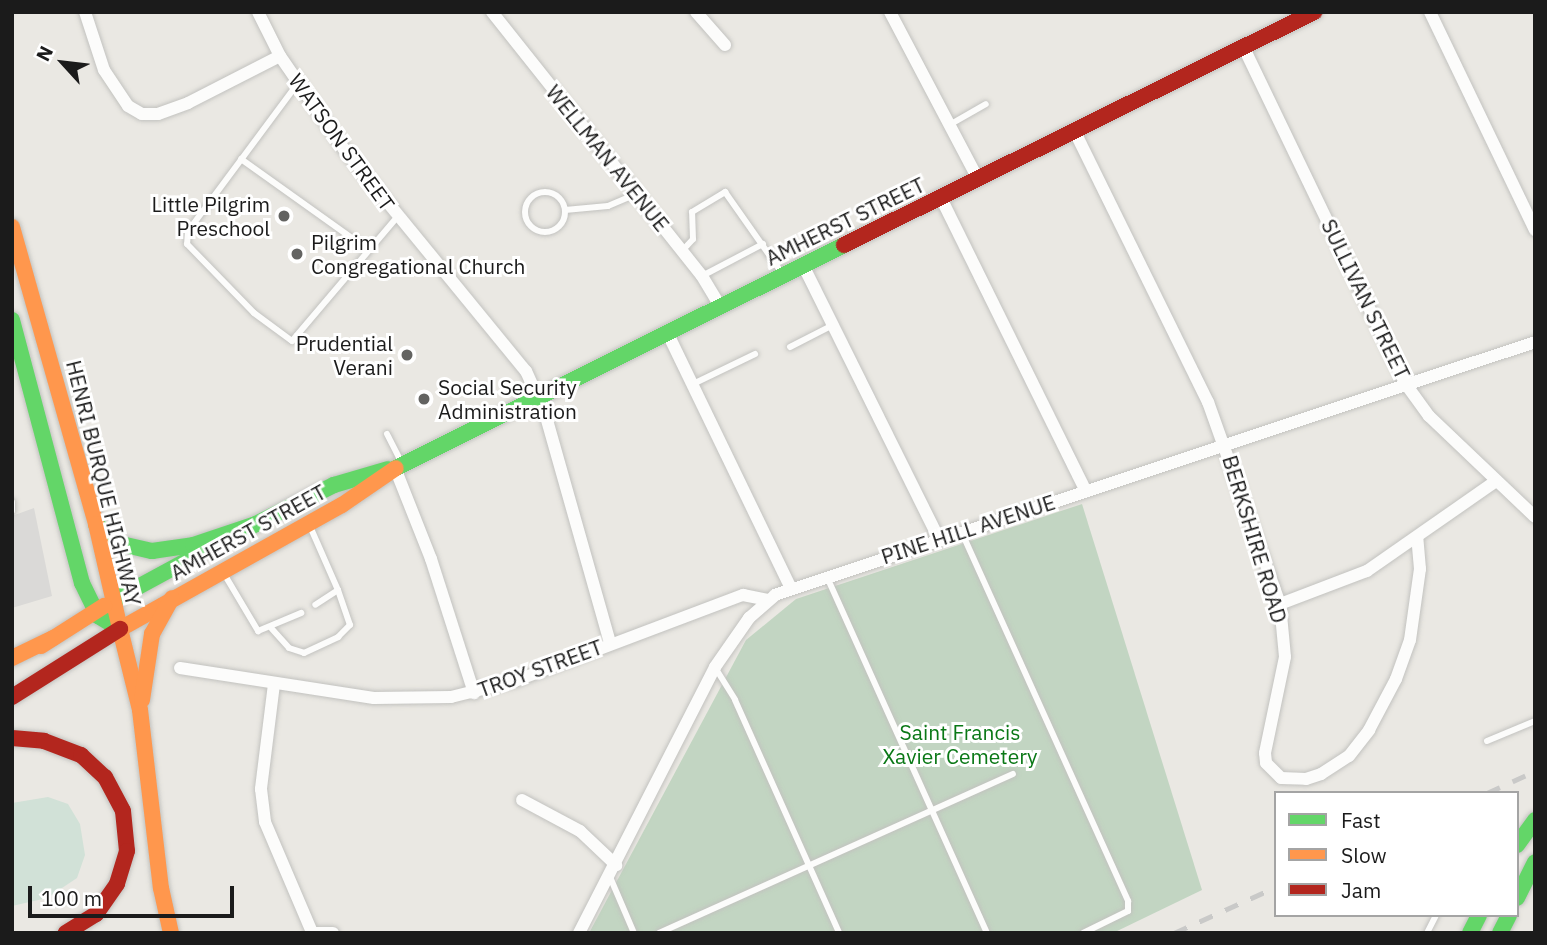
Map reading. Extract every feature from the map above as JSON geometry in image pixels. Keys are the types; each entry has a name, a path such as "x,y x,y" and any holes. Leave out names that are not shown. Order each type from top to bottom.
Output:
{"main road":[{"name":"AMHERST STREET","path":"12,697 120,629 309,523 399,466 1314,12"},
{"name":"HENRI BURQUE HIGHWAY","path":"12,227 96,524 120,629"},
{"name":"HENRI BURQUE HIGHWAY","path":"12,320 81,579 95,612 120,629"},
{"name":"AMHERST STREET","path":"12,664 114,600 256,524 346,480 399,466"},
{"path":"96,524 117,543 152,551 193,545 256,524"},
{"path":"140,710 152,634 173,598"},
{"path":"120,629 140,710 161,888 171,933"},
{"path":"12,658 53,638"},
{"path":"12,738 44,741 81,755 105,777 123,811 127,851 117,884 96,914 66,933"},
{"path":"1519,844 1535,820"},
{"path":"1519,893 1530,866"},
{"path":"1470,933 1478,917"},
{"path":"1500,933 1508,917"}],"street":[{"path":"85,12 104,70 128,106 142,114 158,114 188,103 280,56"},
{"name":"WATSON STREET","path":"258,12 280,56 298,83 397,217 509,346 539,397 610,642"},
{"name":"WELLMAN AVENUE","path":"492,12 702,276 720,306"},
{"path":"696,12 725,45"},
{"path":"890,12 978,179"},
{"path":"1430,12 1535,230"},
{"name":"SULLIVAN STREET","path":"1244,48 1405,383 1429,416 1535,517"},
{"name":"BERKSHIRE ROAD","path":"1075,132 1225,443 1280,604 1286,657 1266,763 1281,778 1306,779 1336,766 1360,743 1396,679 1415,623 1420,569 1417,537"},
{"path":"941,198 1086,491"},
{"path":"803,265 939,539"},
{"path":"12,320 38,313"},
{"path":"667,332 790,587"},
{"name":"PINE HILL AVENUE","path":"579,933 715,667 733,638 768,600 790,587 1535,342"},
{"path":"399,466 474,693"},
{"path":"1280,604 1346,581 1417,537 1496,481"},
{"name":"TROY STREET","path":"180,668 274,684 399,700 474,693 743,595 768,600"},
{"path":"274,684 261,789 265,822 311,932 333,933"},
{"path":"522,800 580,831 613,870"}],"lane":[{"path":"298,83 188,231 187,244 273,327 292,341 367,249 397,217"},
{"path":"951,124 986,104"},
{"path":"241,159 367,249"},
{"path":"541,191 554,193 565,209 562,223 551,231 538,231 525,217 526,203 541,191"},
{"path":"682,251 693,239 692,212 726,192 783,275"},
{"path":"565,209 608,206 636,194"},
{"path":"702,276 764,244"},
{"path":"790,347 833,325"},
{"path":"693,384 755,354"},
{"path":"387,434 399,466"},
{"path":"12,502 12,511"},
{"path":"272,629 289,649 304,653 338,637 350,625 309,523"},
{"path":"961,532 1128,901 1128,911 1083,933"},
{"path":"222,570 253,627 258,631 272,629 301,613"},
{"path":"827,575 987,933"},
{"path":"315,605 338,590"},
{"path":"715,667 839,933"},
{"path":"1487,741 1535,721"},
{"path":"659,933 1013,775"},
{"path":"613,870 634,933"},
{"path":"1427,933 1435,917"}],"shaded area":[{"path":"34,508 52,596 12,608 12,516"},
{"path":"48,797 68,804 80,824 85,855 77,878 47,898 12,906 12,803"}],"green space":[{"name":"Saint Francis Xavier Cemetery","path":"1082,504 1202,890 1113,933 589,933 746,640 796,599"}],"railway":[{"path":"1491,791 1535,771"},
{"path":"1174,933 1274,888"}],"traffic: fast":[{"path":"396,468 844,245"},
{"path":"12,320 82,583 98,616 120,629"},
{"path":"244,530 334,485 388,469"},
{"path":"96,524 117,543 152,551 193,545 256,524"},
{"path":"114,600 219,543"},
{"path":"1519,842 1535,820"},
{"path":"1519,894 1535,862"},
{"path":"1470,933 1478,917"},
{"path":"1500,933 1508,917"}],"traffic: slow":[{"path":"12,227 96,524 120,629"},
{"path":"120,629 342,505 396,468"},
{"path":"142,700 152,634 172,598"},
{"path":"41,646 104,606"},
{"path":"120,629 140,710 161,888 171,933"},
{"path":"12,658 53,638"}],"traffic: jam":[{"path":"844,245 1314,12"},
{"path":"12,697 120,629"},
{"path":"12,738 44,741 81,755 105,777 123,811 127,851 117,884 96,914 66,933"}],"place":[{"name":"Little Pilgrim Preschool","path":"284,216"},
{"name":"Pilgrim Congregational Church","path":"297,254"},
{"name":"Prudential Verani","path":"407,355"},
{"name":"Social Security Administration","path":"424,399"}]}
